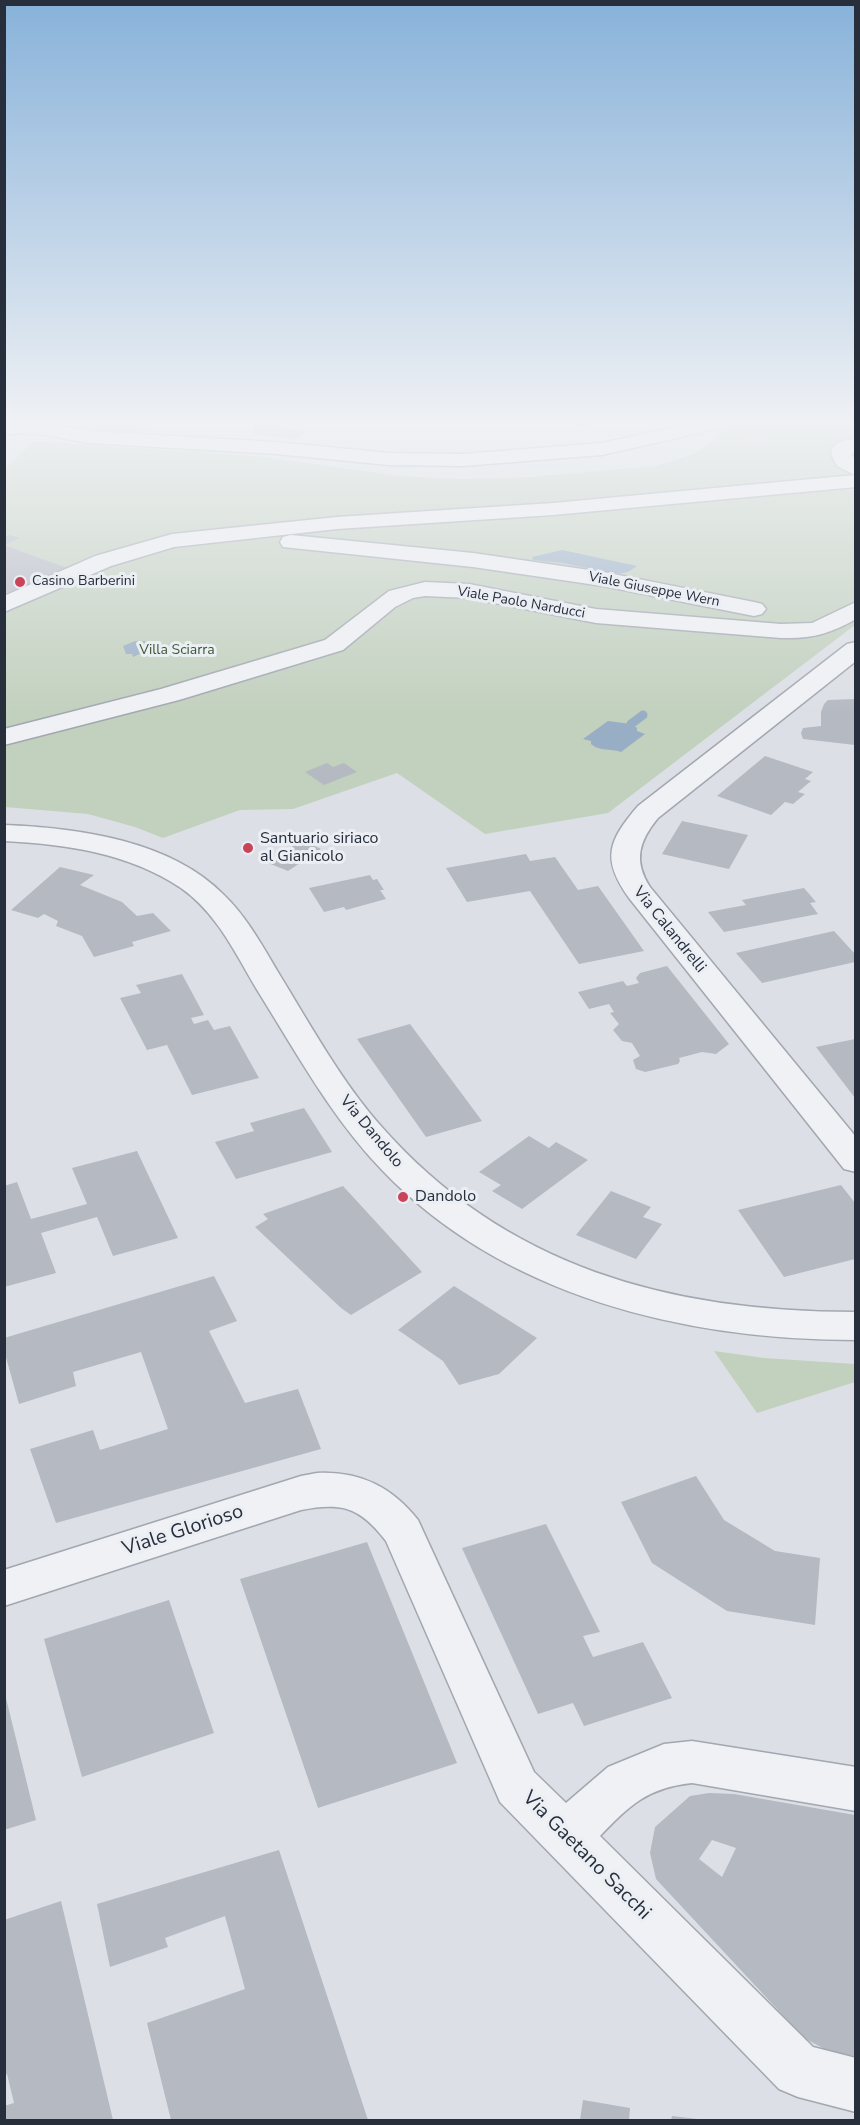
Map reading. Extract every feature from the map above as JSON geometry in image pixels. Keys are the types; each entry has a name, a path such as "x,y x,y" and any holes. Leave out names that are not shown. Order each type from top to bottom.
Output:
{"street":[{"path":"4,605 103,561 172,541 338,523 411,518"},
{"name":"Viale Giuseppe Wern","path":"246,533 271,539 473,560 603,579 777,614 816,630 855,650"},
{"name":"Viale Paolo Narducci","path":"4,737 183,691 334,645 350,635 366,619 406,592 425,589 517,599 578,614 781,630 816,630"},
{"path":"816,630 855,609"},
{"name":"Via Calandrelli","path":"855,650 648,812 630,833 624,848 626,872 639,892 855,1161"},
{"name":"Via Dandolo","path":"4,833 59,838 114,849 163,866 202,890 231,922 348,1109 363,1128 425,1192 480,1231 566,1274 612,1292 656,1305 751,1323 805,1327 855,1326"},
{"name":"Viale Glorioso","path":"6,1583 301,1493 326,1488 350,1490 362,1494"},
{"name":"Via Gaetano Sacchi","path":"362,1494 389,1513 403,1532 517,1787 798,2070 855,2085"},
{"path":"566,1837 601,1801 626,1782 664,1765 692,1762 855,1789"}],"green space":[{"name":"Villa Sciarra","path":"5,518 855,518 855,625 608,813 485,834 397,773 293,809 240,810 163,838 135,827 88,814 5,807"},
{"path":"714,1351 764,1358 855,1364 855,1382 757,1413"}],"water":[{"path":"562,550 637,566 628,572 617,574 563,563 533,560 532,557"},
{"path":"135,641 149,641 156,646 133,657 132,654 126,654 123,646"},
{"path":"608,721 631,724 637,728 637,731 645,734 621,752 598,748 591,744 591,741 583,739"}],"building":[{"path":"9,535 20,538 4,545 4,537"},
{"name":"Casino Barberini","path":"4,545 67,568 4,597"},
{"path":"855,699 855,745 803,739 801,733 803,728 821,726 821,712 828,700"},
{"path":"765,756 813,772 805,779 811,781 798,792 805,794 793,804 785,802 771,815 717,796"},
{"path":"327,763 333,767 344,763 357,772 324,785 305,772"},
{"path":"682,821 748,835 729,869 662,854"},
{"path":"302,840 321,849 288,871 268,863"},
{"path":"526,854 530,861 555,857 578,890 598,886 644,951 579,964 530,891 467,902 446,868"},
{"path":"60,867 94,875 80,885 122,902 137,916 153,913 171,931 132,942 134,946 94,957 82,936 56,926 58,921 44,914 38,918 11,910"},
{"path":"370,875 373,880 377,879 384,890 380,890 386,899 346,910 344,907 324,912 309,888"},
{"path":"804,888 816,902 810,903 818,914 724,932 708,912 746,905 742,900"},
{"path":"834,931 855,954 855,962 762,983 736,953"},
{"path":"667,966 729,1044 716,1054 702,1052 679,1058 678,1064 645,1072 636,1069 633,1060 640,1056 632,1043 622,1041 613,1030 619,1024 610,1013 614,1012 609,1004 589,1009 578,992 623,981 627,986 639,983 636,978 640,973"},
{"path":"182,974 204,1015 191,1018 194,1024 208,1020 214,1030 230,1026 259,1078 192,1095 167,1045 147,1050 120,998 141,993 136,985"},
{"path":"410,1024 482,1121 426,1137 357,1039"},
{"path":"855,1039 855,1098 816,1047"},
{"path":"304,1108 332,1152 236,1179 215,1142 254,1131 250,1123"},
{"path":"529,1136 549,1148 556,1142 588,1160 522,1209 492,1191 501,1185 479,1172"},
{"path":"137,1151 178,1238 113,1256 97,1217 41,1233 56,1273 4,1287 4,1186 17,1182 31,1219 87,1204 72,1168"},
{"path":"841,1185 855,1203 855,1259 784,1277 738,1210"},
{"path":"343,1186 422,1272 351,1315 255,1227 268,1219 263,1214"},
{"path":"611,1191 651,1207 643,1217 662,1224 636,1259 576,1235"},
{"path":"214,1276 237,1321 209,1331 245,1403 298,1389 321,1449 56,1523 30,1449 93,1430 100,1450 168,1429 141,1352 73,1372 76,1386 19,1404 4,1350 4,1338"},
{"path":"454,1286 537,1338 499,1374 459,1385 443,1361 398,1330"},
{"path":"696,1476 724,1520 775,1551 820,1558 815,1625 727,1611 652,1563 621,1502"},
{"path":"546,1524 600,1632 583,1636 593,1657 643,1642 672,1698 584,1726 573,1703 538,1714 462,1548"},
{"path":"367,1542 457,1763 318,1808 240,1579"},
{"path":"169,1600 214,1733 82,1777 44,1639"},
{"path":"4,1690 36,1820 4,1830"},
{"path":"709,1793 734,1794 855,1815 855,2056 830,2052 804,2038 656,1879 650,1853 655,1827 690,1796","holes":["712,1840 736,1848 722,1877 699,1859"]},
{"path":"279,1850 368,2120 171,2120 147,2023 245,1989 225,1916 165,1938 168,1947 110,1967 97,1904"},
{"path":"61,1901 113,2120 4,2120 4,2106 14,2103 7,2074 4,2075 4,1920"},
{"path":"583,2100 630,2108 629,2120 580,2120"},
{"path":"672,2116 697,2119 697,2120 671,2120"}],"waterway":[{"path":"631,724 643,715"}],"place":[{"name":"Casino Barberini","path":"20,582"},
{"name":"Santuario siriaco al Gianicolo","path":"248,848"},
{"name":"Dandolo","path":"403,1197"}]}
